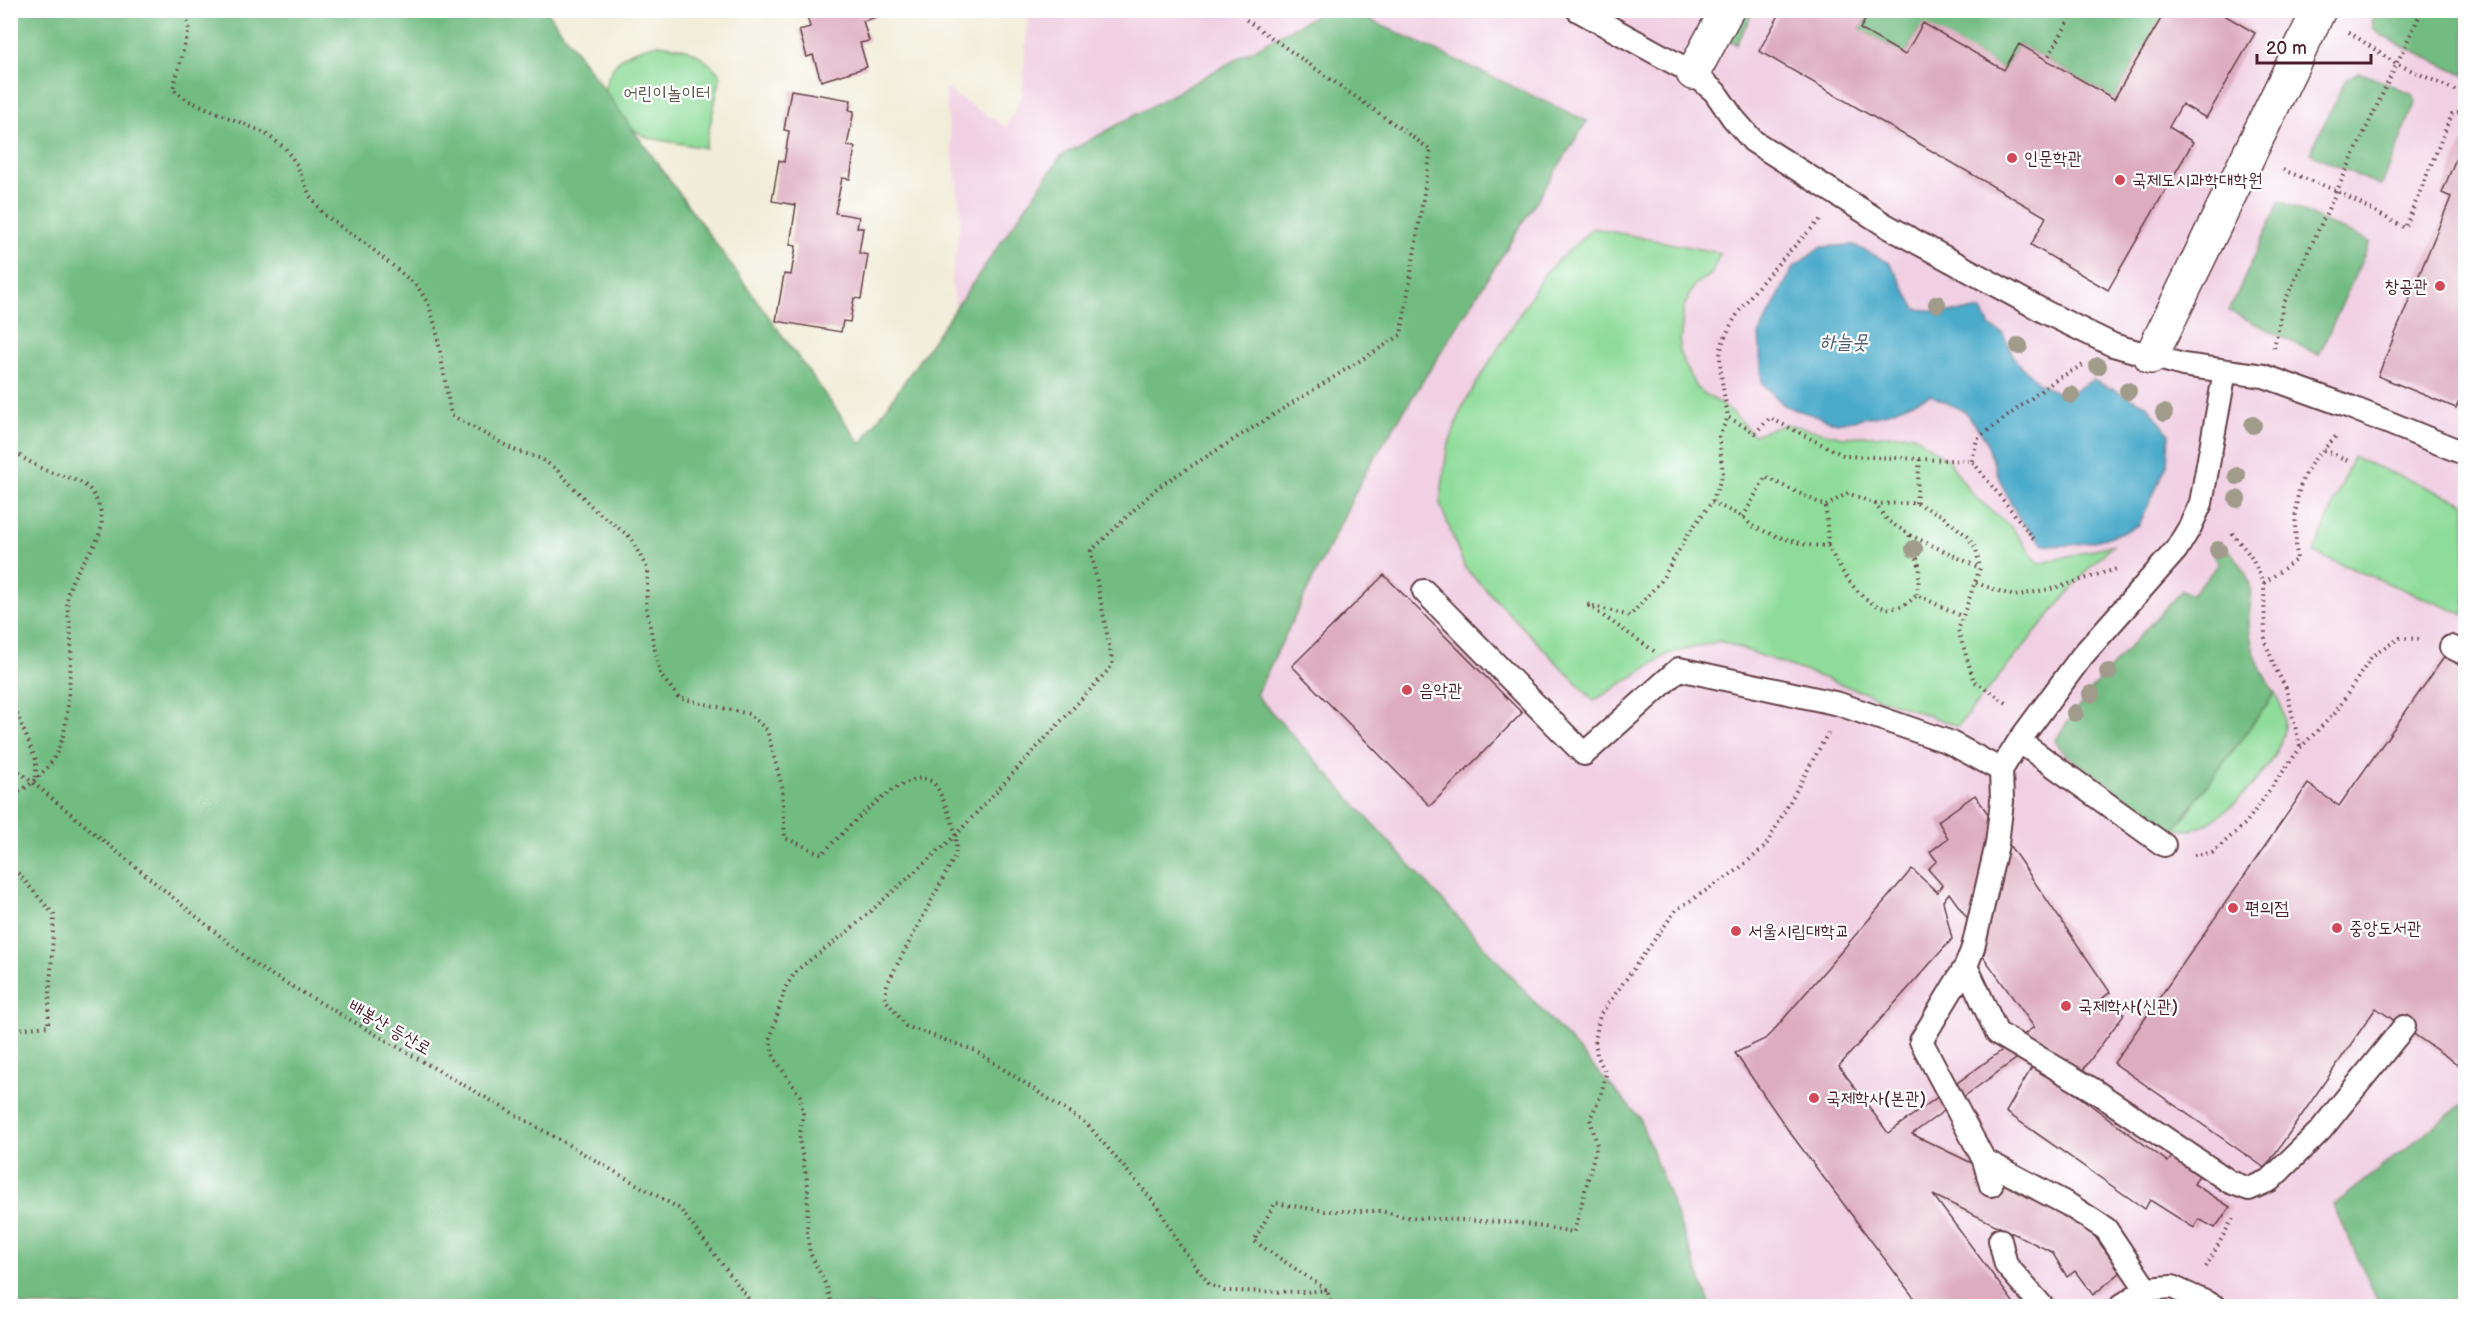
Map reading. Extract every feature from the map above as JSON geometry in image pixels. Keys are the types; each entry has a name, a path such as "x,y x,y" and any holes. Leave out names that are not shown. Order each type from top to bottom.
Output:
{"street":[{"path":"1693,73 1727,10"},
{"path":"2151,357 2319,11"}],"lane":[{"path":"1578,10 1693,73 1715,92 1753,141 1887,226 2046,313 2113,345 2151,357 2264,376 2350,407 2466,454"},
{"path":"1991,1185 1984,1160 1922,1041 1966,966 1987,892 1996,844 2002,801 2001,770 2019,741 2082,656 2176,550 2190,527 2202,503 2225,371"},
{"path":"1424,591 1584,754 1679,669 1839,704 1949,742 2001,770"},
{"path":"2019,741 2164,845"},
{"path":"1966,966 1997,1033 2094,1091 2230,1182 2249,1189 2270,1180 2320,1131 2404,1027"},
{"path":"1984,1160 2069,1205 2106,1229 2146,1289"},
{"path":"2000,1240 2006,1265 2042,1306"},
{"path":"2121,1306 2146,1289 2172,1287 2214,1306"}],"path":[{"path":"184,10 189,29 173,89 187,100 263,132 285,148 297,165 310,196 324,216 370,247 417,286 428,303 436,328 451,415 514,450 542,459 557,470 594,509 630,537 648,570 646,607 660,674 679,698 749,714 767,730 782,787 785,838 822,854 879,800 894,789 919,778 930,780 938,789 956,835 955,856 884,993 899,1019 913,1030 975,1051 1088,1125 1153,1200 1181,1247 1209,1284 1224,1291 1327,1290"},
{"path":"832,1306 827,1287 810,1253 807,1233 808,1186 800,1139 803,1114 800,1096 774,1057 770,1040 785,988 797,970 850,930 956,835 1113,665 1091,551 1158,487 1401,335 1431,150 1245,19 1250,10"},
{"path":"2046,61 2075,10"},
{"path":"2273,355 2283,305 2395,63 2422,10"},
{"path":"2319,11 2395,63 2466,95"},
{"path":"2248,156 2336,190 2405,228 2452,114 2466,110"},
{"path":"1679,669 1586,604 1630,616 1661,580 1690,531 1712,502 1722,474 1719,437 1728,417 1720,355 1732,320 1760,285 1842,198"},
{"path":"1972,461 1977,440 2057,379"},
{"path":"1728,417 1755,433 1770,418 1845,456 1972,461 2034,539"},
{"path":"2264,583 2297,559 2297,497 2306,472 2339,434"},
{"path":"10,448 23,459 84,485 93,493 101,527 99,540 68,592 67,607 72,654 65,736 47,770 36,782 10,798"},
{"path":"2324,450 2351,462"},
{"path":"1916,503 1920,458"},
{"path":"1743,516 1765,477 1826,506"},
{"path":"1826,506 1848,493 1875,504 1916,503 1941,515 1967,536 1976,549 1980,568 1976,584 1961,616 1958,630 1974,681 2016,710"},
{"path":"1712,502 1743,516 1752,526 1773,535 1806,545 1828,546"},
{"path":"1875,504 1888,521 1909,534 1980,568"},
{"path":"1826,506 1828,546 1843,574 1865,599 1883,608 1894,609 1907,605 1917,595 1920,568 1909,534"},
{"path":"2232,533 2250,555 2264,583 2265,641 2275,668 2286,688 2300,748"},
{"path":"1976,584 2014,596 2055,588 2117,568"},
{"path":"1917,595 1961,616"},
{"path":"2164,845 2181,856 2212,853 2246,823 2300,748 2336,713 2372,656 2385,645 2400,638 2419,639 2458,650"},
{"path":"10,697 36,760 36,782"},
{"path":"1332,1306 1327,1290 1254,1241 1275,1203 1326,1211 1382,1211 1405,1217 1520,1223 1574,1232 1597,1145 1590,1119 1601,1095 1606,1074 1597,1054 1595,1040 1600,1015 1676,910 1726,878 1765,848 1831,726"},
{"name":"배봉산 등산로","path":"10,764 36,782 258,967 680,1209 754,1306"},
{"path":"10,864 54,915 48,1026 10,1030"},
{"path":"2191,1294 2249,1189"}],"shaded area":[{"name":"서울시립대학교","path":"1028,11 2465,11 2465,1306 1360,1306 816,523 962,344 951,281 961,217 944,88 1006,127 1022,96"}],"green space":[{"path":"10,11 547,11 861,444 1061,156 1323,11 1351,11 1587,121 1366,471 1256,695 1639,1117 1711,1306 11,1306"},
{"path":"1733,11 1754,11 1736,44 1720,36"},
{"path":"1871,11 2166,11 2114,99 2019,44 2004,70 1923,24 1905,55 1860,29"},
{"path":"2377,11 2465,11 2465,76 2382,36 2374,29 2372,21"},
{"name":"어린이놀이터","path":"659,44 694,52 721,75 705,148 648,138 620,122 603,95 610,73 621,59 637,50"},
{"path":"2359,72 2411,93 2416,101 2382,185 2379,186 2310,153 2346,79"},
{"path":"2280,201 2370,242 2319,355 2229,311"},
{"path":"1593,228 1720,253 1711,275 1694,285 1684,307 1679,352 1696,388 1731,411 1753,435 1786,424 1844,437 1912,434 1948,460 1972,494 2012,528 2039,564 2114,544 2088,569 1958,726 1720,641 1668,654 1594,701 1465,568 1440,504 1447,449 1463,405 1545,273"},
{"path":"2353,457 2465,503 2465,615 2314,553"},
{"path":"2220,543 2236,559 2248,579 2251,593 2250,634 2254,652 2275,693 2175,829 2171,829 2064,753 2055,741 2099,681 2182,590 2191,595 2219,564 2213,552"},
{"path":"2275,693 2283,713 2283,733 2279,746 2261,774 2236,802 2210,822 2193,830 2175,829"},
{"path":"2465,1102 2465,1306 2380,1306 2333,1205"}],"water":[{"name":"하늘못","path":"1854,245 1890,263 1916,309 1952,312 1982,310 1990,327 2003,334 2016,361 2039,383 2063,396 2093,380 2147,405 2169,434 2167,465 2139,525 2081,544 2044,545 2019,519 2000,481 1985,438 1964,411 1931,395 1884,414 1837,423 1785,406 1762,383 1759,334 1793,268 1821,247"}],"building":[{"path":"805,10 874,10 876,17 863,21 869,41 860,43 867,67 821,81 813,55 807,57 799,30 810,27"},
{"path":"1782,10 1871,10 1860,29 1905,55 1923,23 2004,70 2019,44 2114,99 2166,10 2216,10 2255,33 2206,118 2182,104 2169,127 2193,142 2108,290 2031,245 2046,217 1759,51"},
{"path":"791,90 851,100 849,110 854,111 847,146 855,147 850,179 842,178 835,213 859,217 857,228 863,228 859,253 868,255 861,299 854,298 850,322 843,321 841,332 776,321 784,274 791,275 796,246 790,245 796,205 772,201 779,160 784,162 789,131 784,130"},
{"name":"창공관","path":"2463,141 2466,142 2466,384 2456,408 2378,376 2451,197 2442,193"},
{"name":"음악관","path":"1384,575 1522,713 1430,806 1292,666"},
{"name":"중앙도서관","path":"2445,656 2466,670 2466,1070 2376,1008 2265,1168 2114,1063 2308,784 2339,806"},
{"path":"1975,795 2110,992 2103,998 2124,1014 2069,1089 2168,1162 2179,1148 2205,1165 2194,1184 2230,1207 2215,1228 2199,1219 2194,1228 2150,1200 2145,1209 2006,1112 2032,1067 2023,1054 1912,1134 2079,1215 2121,1272 2093,1295 2075,1271 2067,1277 2052,1252 1933,1195 2016,1306 1920,1306 1788,1130 1735,1053 1765,1039 1774,1030 1912,869 1937,892 1942,885 1928,869 1937,861 1930,852 1948,838 1938,821","holes":["1949,893 1973,926 1969,937 2034,1027 1888,1133 1839,1066 1952,939 1943,901"]}],"place":[{"name":"인문학관","path":"2012,158"},
{"name":"국제도시과학대학원","path":"2120,180"},
{"name":"창공관","path":"2440,286"},
{"name":"음악관","path":"1407,690"},
{"name":"편의점","path":"2233,908"},
{"name":"중앙도서관","path":"2337,928"},
{"name":"서울시립대학교","path":"1736,931"},
{"name":"국제학사(신관)","path":"2066,1006"},
{"name":"국제학사(본관)","path":"1814,1098"}]}
